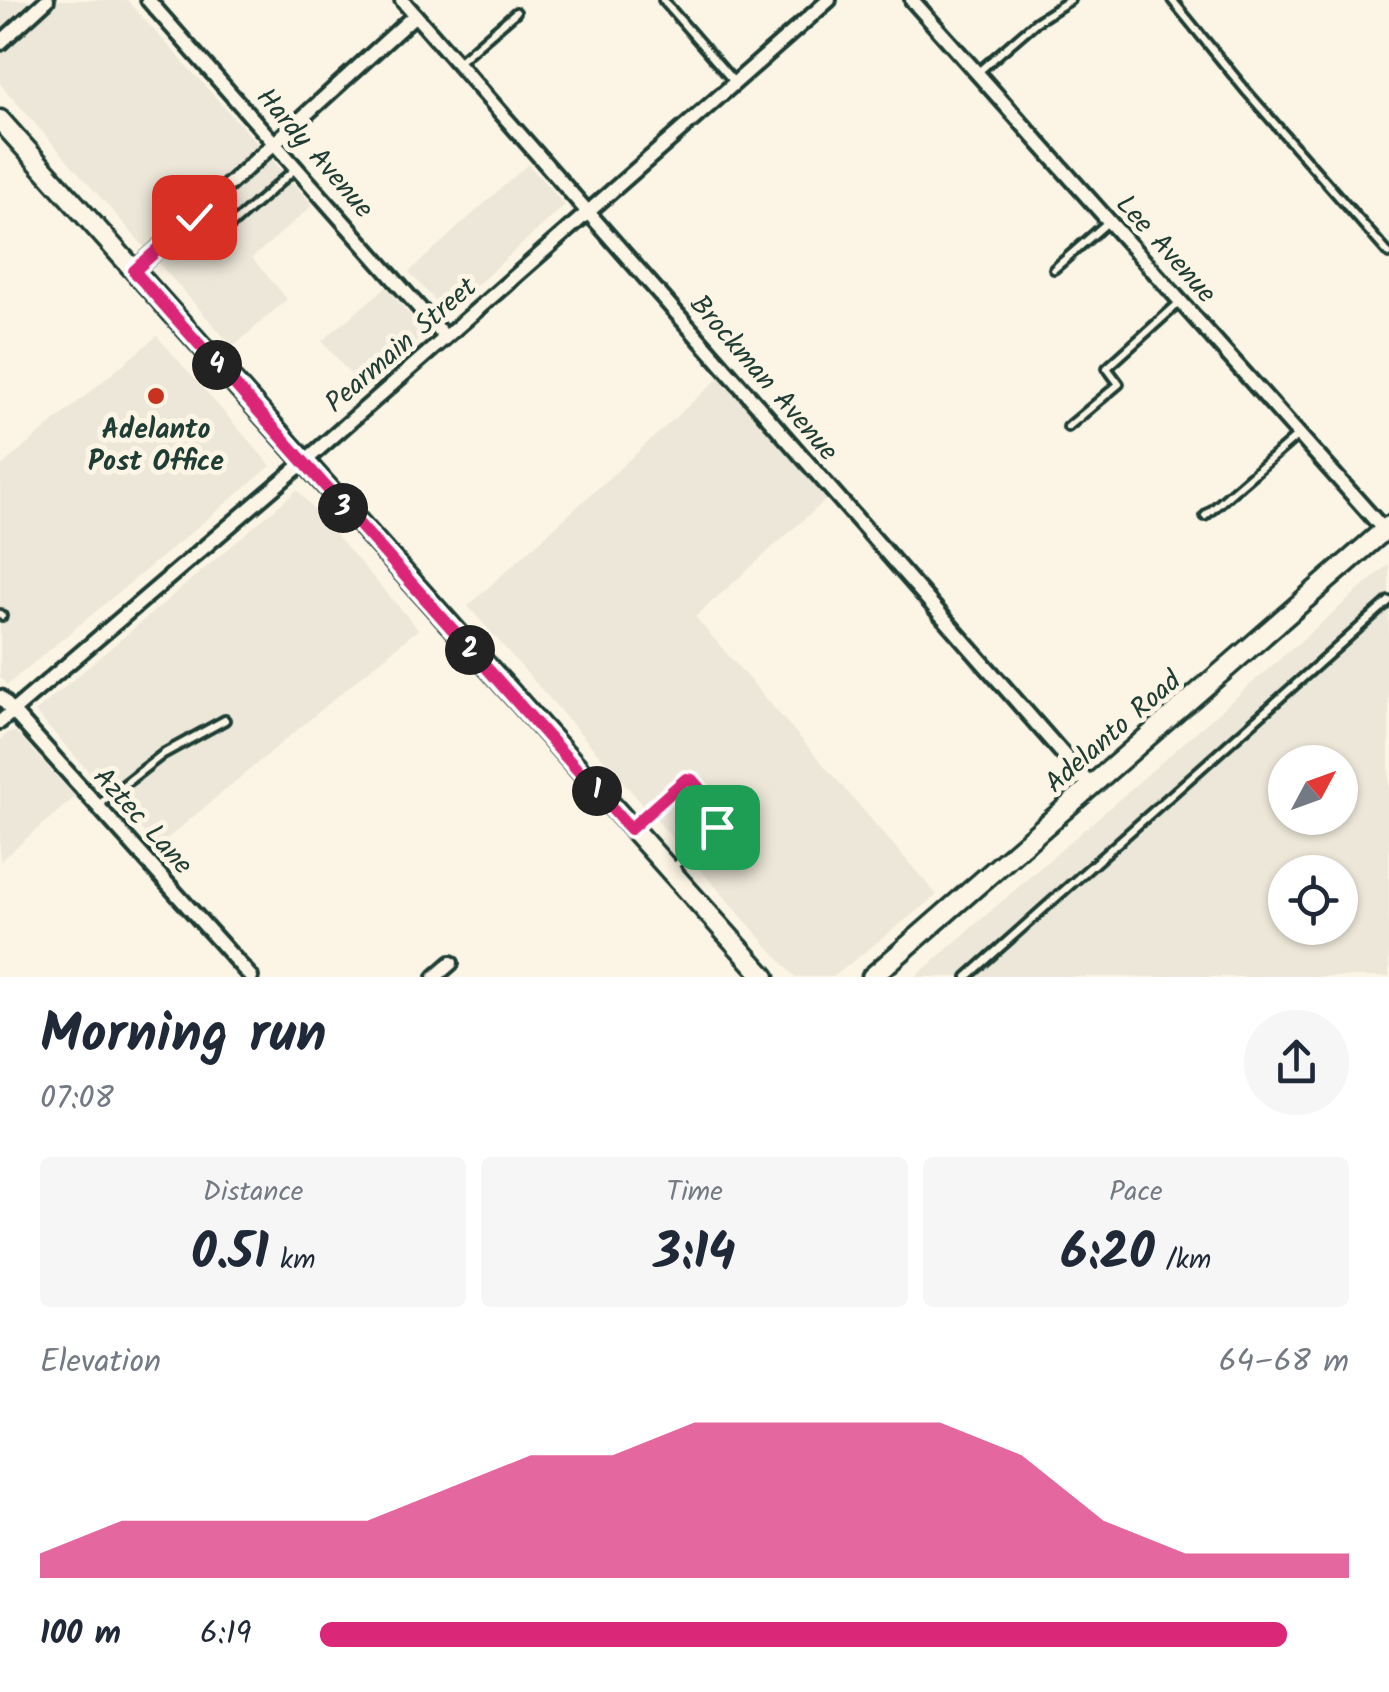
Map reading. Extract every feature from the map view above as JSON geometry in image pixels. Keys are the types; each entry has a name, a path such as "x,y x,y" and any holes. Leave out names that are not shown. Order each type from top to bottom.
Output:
{"street":[{"path":"0,43 46,0"},
{"name":"Hardy Avenue","path":"148,0 446,337"},
{"name":"Brockman Avenue","path":"402,0 1091,786"},
{"name":"Pearmain Street","path":"0,722 830,0"},
{"name":"Lee Avenue","path":"912,0 1387,528"},
{"path":"134,271 415,15"},
{"path":"0,120 765,977"},
{"name":"Adelanto Road","path":"872,977 1387,528"},
{"name":"Aztec Lane","path":"0,697 251,977"},
{"path":"435,977 451,963"}],"lane":[{"path":"663,0 734,83"},
{"path":"977,73 1036,22 1070,0"},
{"path":"1172,0 1389,254"},
{"path":"458,64 516,12"},
{"path":"194,217 218,237 297,168"},
{"path":"1054,269 1109,221"},
{"path":"1068,427 1119,384 1106,368 1181,302"},
{"path":"1205,516 1299,434"},
{"path":"967,977 1389,601"},
{"path":"97,806 163,754 225,720"},
{"path":"630,829 680,782 692,780 720,812 721,820 668,872"}],"shaded area":[{"path":"0,0 127,0 313,205 252,258 287,299 233,347 0,84"},
{"path":"528,164 565,205 446,313 409,272"},
{"path":"386,287 419,326 419,339 362,388 322,341"},
{"path":"157,336 271,466 7,685 0,677 0,467"},
{"path":"720,377 829,497 695,617 937,895 833,977 795,977 468,606"},
{"path":"297,490 418,629 157,847 35,712"},
{"path":"1389,564 1389,977 915,977"},
{"path":"16,732 75,797 0,861 0,740"}],"place":[{"name":"Adelanto Post Office","path":"156,396"}],"route":[{"path":"194,217 134,271 630,829 686,779 692,780 720,812 717,827"}]}
